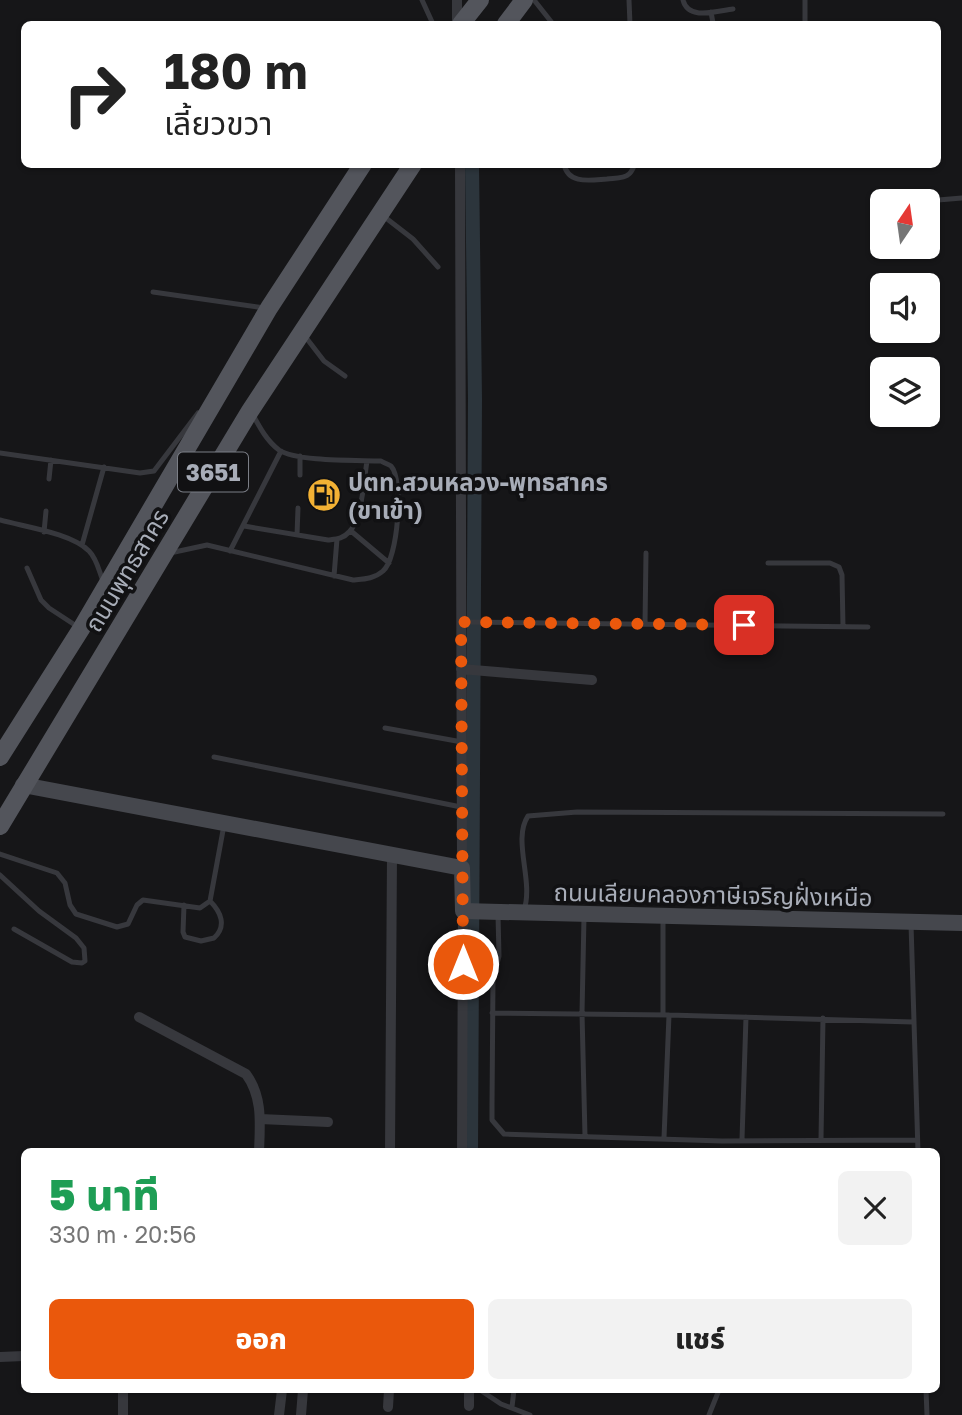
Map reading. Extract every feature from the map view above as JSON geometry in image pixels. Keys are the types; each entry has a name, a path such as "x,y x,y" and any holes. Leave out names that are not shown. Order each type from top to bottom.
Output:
{"main road":[{"path":"462,21 480,0"},
{"path":"508,21 524,0"},
{"name":"ถนนพุทธสาคร","path":"0,757 81,629 269,309 360,168"},
{"name":"ถนนพุทธสาคร","path":"0,826 250,411 410,168"},
{"path":"23,785 462,868 463,911"},
{"name":"ถนนเลียบคลองภาษีเจริญฝั่งเหนือ","path":"463,911 962,923"}],"street":[{"path":"457,0 459,21"},
{"path":"460,168 462,868"},
{"path":"461,669 592,680"},
{"path":"390,1148 392,855"},
{"path":"463,911 463,1148"},
{"path":"139,1017 246,1074 255,1086 260,1119 258,1148"},
{"path":"260,1119 328,1122"},
{"path":"0,1357 21,1356"},
{"path":"123,1393 123,1415"},
{"path":"279,1415 282,1393"},
{"path":"301,1415 303,1393"},
{"path":"388,1393 388,1407"},
{"path":"469,1393 469,1406"}],"lane":[{"path":"422,0 432,21"},
{"path":"534,0 551,21"},
{"path":"629,0 630,21"},
{"path":"683,0 685,7 691,12 733,9"},
{"path":"804,21 805,0"},
{"path":"711,12 713,21"},
{"path":"565,168 571,177 581,181 623,178 630,174 633,168"},
{"path":"940,200 962,198"},
{"path":"381,214 413,239 438,267"},
{"path":"153,292 269,309"},
{"path":"302,333 324,361 345,376"},
{"path":"0,453 140,472 154,471 241,358"},
{"path":"163,554 207,545 353,580 371,578 385,570 397,525 396,478 391,466 381,461 300,456 281,451 267,439 250,411"},
{"path":"230,551 281,451"},
{"path":"300,456 300,475"},
{"path":"50,479 51,460"},
{"path":"244,526 328,540 337,539 351,531 357,520 367,461"},
{"path":"82,545 104,467"},
{"path":"297,535 298,508"},
{"path":"44,532 46,511"},
{"path":"0,520 64,537 82,545 96,559 104,588"},
{"path":"351,531 389,563"},
{"path":"334,576 337,539"},
{"path":"645,624 646,553"},
{"path":"768,563 830,563 839,567 842,575 843,627"},
{"path":"27,568 41,600 48,608 81,629"},
{"path":"461,622 868,627"},
{"path":"385,728 462,742"},
{"path":"214,757 462,808"},
{"path":"523,912 529,891 522,829 528,816 577,812 943,814"},
{"path":"0,854 57,873 65,883 70,905 76,914 117,927 128,924 137,905 143,900 200,908 210,901 224,824"},
{"path":"0,875 39,911 76,938 85,948 85,961 72,962 14,929"},
{"path":"184,905 183,932 186,937 201,941 214,938 220,930 221,916 210,901"},
{"path":"498,912 499,956 493,979 492,1013 492,1120 504,1134 722,1141 917,1140"},
{"path":"584,914 582,1013 585,1136"},
{"path":"663,915 666,1015 664,1138"},
{"path":"911,920 918,1148"},
{"path":"492,1013 913,1022"},
{"path":"742,1139 746,1017"},
{"path":"821,1139 823,1018"},
{"path":"484,1393 513,1410 530,1415"},
{"path":"709,1415 718,1393"},
{"path":"926,1393 927,1415"}],"waterway":[{"path":"471,1148 475,399 472,168"}],"place":[{"name":"ปตท.สวนหลวง-พุทธสาคร (ขาเข้า)","path":"324,495"}],"route":[{"path":"463,964 461,622 744,625"}]}
